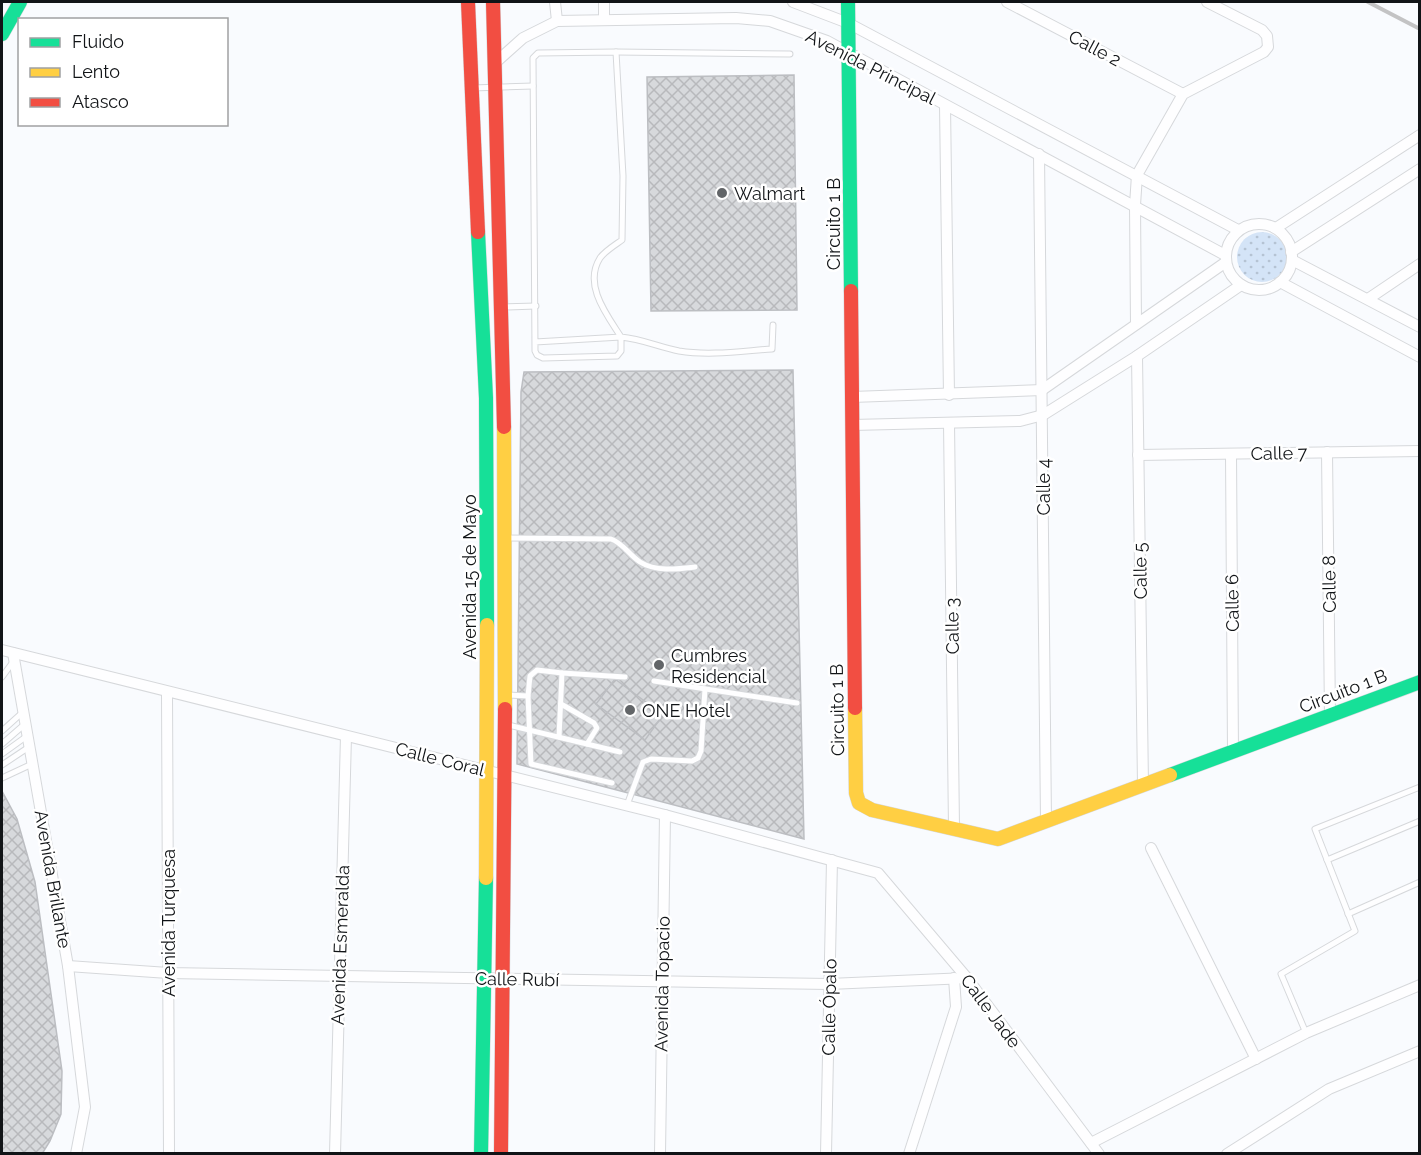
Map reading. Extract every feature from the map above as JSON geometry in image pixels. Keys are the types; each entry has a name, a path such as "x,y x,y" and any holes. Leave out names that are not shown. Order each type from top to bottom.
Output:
{"main road":[{"path":"2,34 20,2"},
{"name":"Avenida 15 de Mayo","path":"468,2 486,398 488,771 481,1154"},
{"name":"Avenida 15 de Mayo","path":"493,2 506,538 507,776 501,1154"},
{"name":"Circuito 1 B","path":"848,2 856,793 859,803 872,810 998,839 1419,682"},
{"path":"486,398 504,396"}],"street":[{"path":"555,2 557,21"},
{"path":"603,2 604,20"},
{"name":"Avenida Principal","path":"793,2 848,23 1238,230"},
{"name":"Calle 2","path":"1007,2 1183,94"},
{"path":"1136,324 1137,175 1183,94 1264,52 1268,47 1268,36 1262,30 1207,2"},
{"name":"Avenida Principal","path":"495,63 523,38 557,21 736,18 770,21 827,41 1135,205 1225,258"},
{"path":"945,105 949,395"},
{"path":"1276,228 1419,135"},
{"name":"Calle 4","path":"1039,154 1046,821"},
{"path":"1292,256 1419,169"},
{"path":"1254,223 1276,228 1285,236 1292,256 1290,268 1280,282 1266,289 1256,290 1241,285 1231,275 1225,258 1228,243 1238,230 1254,223"},
{"path":"1292,256 1419,327"},
{"path":"852,397 1042,390 1225,258"},
{"path":"1368,299 1419,264"},
{"path":"1280,282 1419,357"},
{"path":"852,425 1020,421 1042,415 1137,356 1241,285"},
{"name":"Calle 5","path":"1137,356 1143,785"},
{"name":"Calle 3","path":"949,423 954,828"},
{"name":"Calle 7","path":"1138,455 1419,451"},
{"name":"Calle 8","path":"1328,452 1330,716"},
{"name":"Calle 6","path":"1231,454 1233,752"},
{"name":"Calle Coral","path":"9,654 665,815 878,873"},
{"name":"Avenida Brillante","path":"9,654 23,712 68,966 86,1107 76,1154"},
{"name":"Avenida Turquesa","path":"167,692 170,1154"},
{"name":"Avenida Esmeralda","path":"335,1154 346,736"},
{"name":"Avenida Topacio","path":"660,1154 665,815"},
{"path":"1150,849 1256,1059"},
{"name":"Calle Ópalo","path":"826,1154 832,860"},
{"name":"Calle Jade","path":"878,873 967,978 1099,1154"},
{"name":"Calle Rubí","path":"68,966 168,973 829,984 967,978"},
{"path":"909,1154 956,1007 954,978"},
{"path":"1091,1143 1306,1033 1419,985"},
{"path":"1227,1154 1329,1089 1419,1051"}],"lane":[{"path":"616,52 622,176 622,240 601,256 594,271 598,301 621,337 621,351 617,356 543,358 537,355 535,342 533,58 538,53 616,52 790,54"},
{"path":"471,88 533,86"},
{"path":"502,307 536,306"},
{"path":"535,342 621,337 643,339 678,351 708,353 772,349 773,325"},
{"path":"506,538 611,539 619,542 640,562 653,568 695,567"},
{"path":"2,677 9,654"},
{"path":"612,783 531,764 532,732 528,696 533,671 625,677"},
{"path":"559,737 562,673"},
{"path":"654,681 797,703"},
{"path":"626,807 643,762 651,759 692,760 698,758 701,751 705,689"},
{"path":"506,695 528,696"},
{"path":"561,704 594,723 597,728 587,744"},
{"path":"2,732 23,712"},
{"path":"2,744 25,724"},
{"path":"507,725 620,752"},
{"path":"2,754 28,741"},
{"path":"2,765 28,741"},
{"path":"2,778 32,764"},
{"path":"1306,1033 1281,974 1355,931 1315,829 1419,787"},
{"path":"1327,860 1419,821"},
{"path":"1348,914 1419,882"}],"shaded area":[{"path":"1257,232 1267,232 1280,239 1287,252 1287,262 1280,275 1267,282 1257,282 1248,278 1241,271 1237,262 1237,252 1241,243 1248,236"}],"building":[{"name":"Walmart","path":"794,75 797,310 651,311 647,77"},
{"name":"Cumbres Residencial","path":"793,370 804,839 517,764 521,392 524,372"},
{"name":"ONE Hotel","path":"615,679 663,715 645,740 596,704"},
{"path":"2,791 17,819 35,882 62,1071 61,1114 42,1154 2,1154"}],"railway":[{"path":"1368,2 1420,29"}],"traffic: fast":[{"path":"2,34 20,2"},
{"path":"848,2 851,291"},
{"path":"478,232 486,398 487,625"},
{"path":"1170,775 1420,682"},
{"path":"481,1154 486,878"}],"traffic: slow":[{"path":"504,427 505,709"},
{"path":"486,878 487,625"},
{"path":"855,708 856,793 859,803 872,810 998,839 1170,775"}],"traffic: jam":[{"path":"468,2 478,232"},
{"path":"493,2 504,427"},
{"path":"851,291 855,708"},
{"path":"501,1154 505,709"}],"place":[{"name":"Walmart","path":"722,193"},
{"name":"Cumbres Residencial","path":"659,665"},
{"name":"ONE Hotel","path":"630,710"}]}
